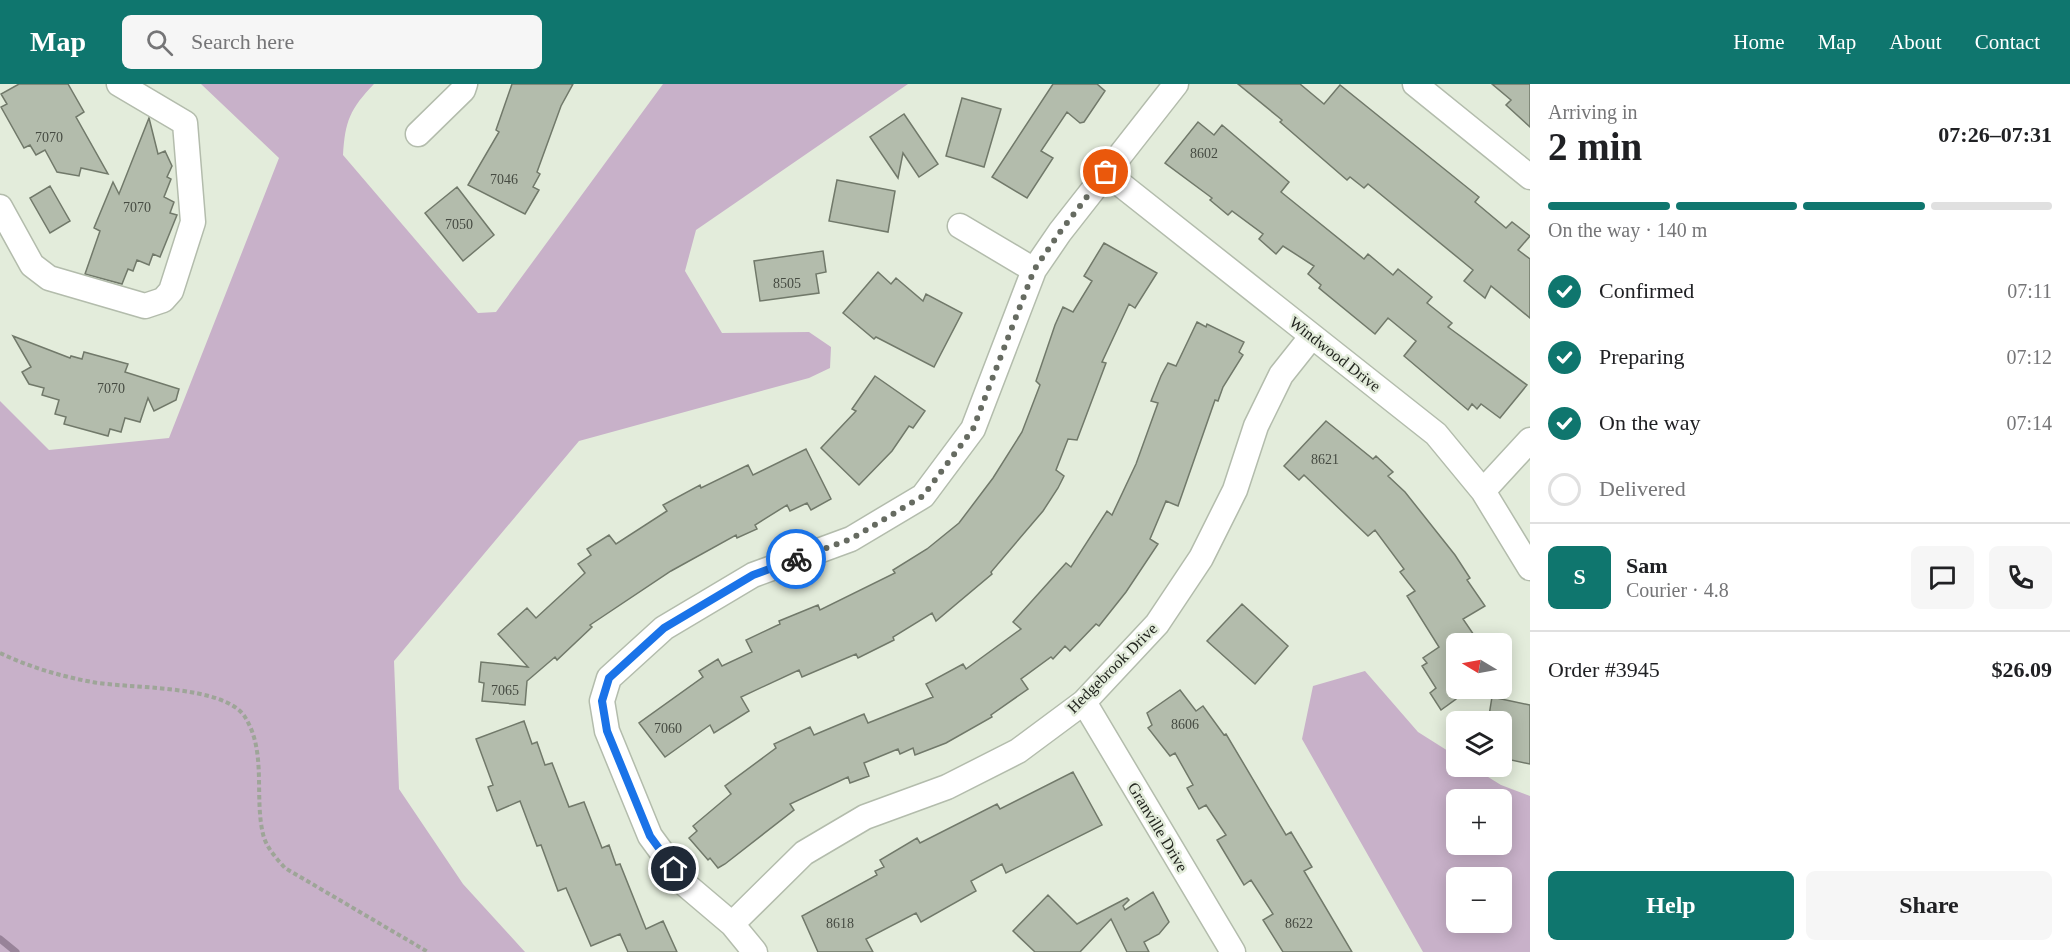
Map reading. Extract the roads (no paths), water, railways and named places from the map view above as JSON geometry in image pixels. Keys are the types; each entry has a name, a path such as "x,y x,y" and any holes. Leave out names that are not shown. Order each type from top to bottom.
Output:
{"street":[{"path":"0,207 32,265 49,278 145,306 163,300 171,291 193,222 185,123 119,84"},
{"path":"418,134 463,90 465,84"},
{"path":"755,952 732,924 686,885 650,836 607,731 602,701 609,678 664,628 753,575 851,539 923,496 973,429 1034,270 1060,232 1176,84"},
{"path":"1416,84 1530,177"},
{"name":"Windwood Drive","path":"1106,172 1436,434 1483,491 1530,568"},
{"path":"960,226 1034,270"},
{"name":"Hedgebrook Drive","path":"732,924 804,853 866,817 947,788 1018,751 1084,702 1157,624 1201,558 1235,490 1256,426 1281,375 1312,336"},
{"path":"1483,491 1530,440"},
{"name":"Granville Drive","path":"1084,702 1233,952"}],"waterway":[{"path":"0,939 16,952"}]}
